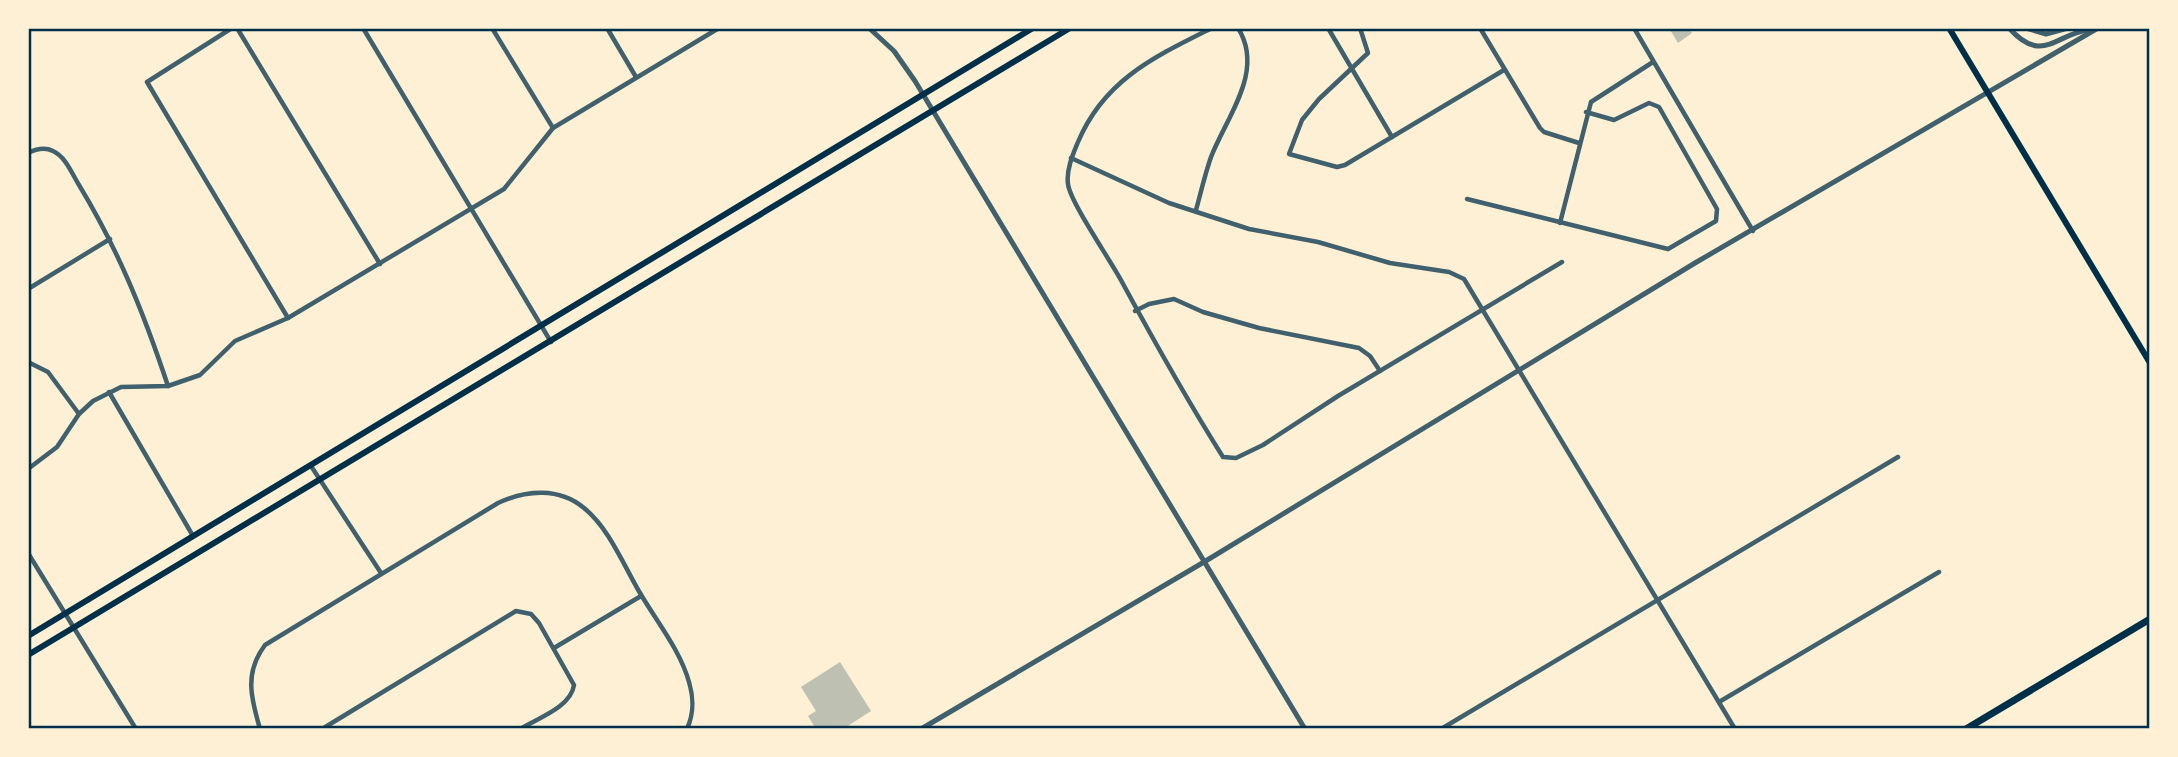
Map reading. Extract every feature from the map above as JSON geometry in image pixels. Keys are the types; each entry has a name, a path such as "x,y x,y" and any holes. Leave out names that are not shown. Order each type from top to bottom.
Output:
{"main road":[{"path":"28,636 1033,28"},
{"path":"28,655 1070,28"},
{"path":"1949,28 2150,363"},
{"path":"1966,729 2150,619"}],"street":[{"path":"288,318 147,82 234,28 380,264"},
{"path":"363,28 551,342"},
{"path":"492,28 553,128"},
{"path":"607,28 636,77"},
{"path":"28,469 57,447 79,414 109,392 121,387 168,386 200,375 235,341 288,318 504,189 553,128 719,28"},
{"path":"869,28 894,51 923,95 1305,729"},
{"path":"1212,28 1157,58 1106,95 1091,112 1071,158 1068,184 1135,311 1223,457 1236,458 1248,454 1562,262"},
{"path":"1196,210 1210,159 1240,95 1248,69 1248,55 1238,28"},
{"path":"1328,28 1392,136"},
{"path":"1360,28 1368,53 1327,90 1302,120 1289,154 1337,167 1504,69"},
{"path":"1480,28 1544,132 1579,143"},
{"path":"1634,28 1753,231"},
{"path":"2009,28 2026,42 2046,46 2095,29"},
{"path":"2026,28 2046,34 2068,28"},
{"path":"921,729 1204,562 1519,369 2095,29"},
{"path":"1560,223 1586,112 1596,96 1653,62"},
{"path":"1466,199 1668,249 1716,221 1718,216 1659,107 1649,103 1614,120 1586,112"},
{"path":"28,153 44,149 62,159 110,239 140,301 168,386"},
{"path":"1071,158 1169,203 1249,229 1318,242 1390,263 1449,272 1464,279 1735,729"},
{"path":"28,289 110,239"},
{"path":"1135,311 1149,304 1174,299 1203,312 1259,328 1359,348 1370,356 1380,371"},
{"path":"28,362 48,372 79,414"},
{"path":"109,392 194,537"},
{"path":"1441,729 1898,457"},
{"path":"311,466 381,573"},
{"path":"260,729 250,683 254,662 261,650 275,638 498,503 529,492 546,492 573,501 596,521 678,654 689,682 694,710 687,729"},
{"path":"28,553 136,729"},
{"path":"1719,702 1939,572"},
{"path":"554,648 641,596"},
{"path":"322,729 516,611 531,614 574,685 572,694 520,729"}],"building":[{"path":"1669,28 1688,28 1692,33 1678,43"},
{"path":"840,662 871,711 843,729 816,729 808,716 816,711 801,687"}]}
